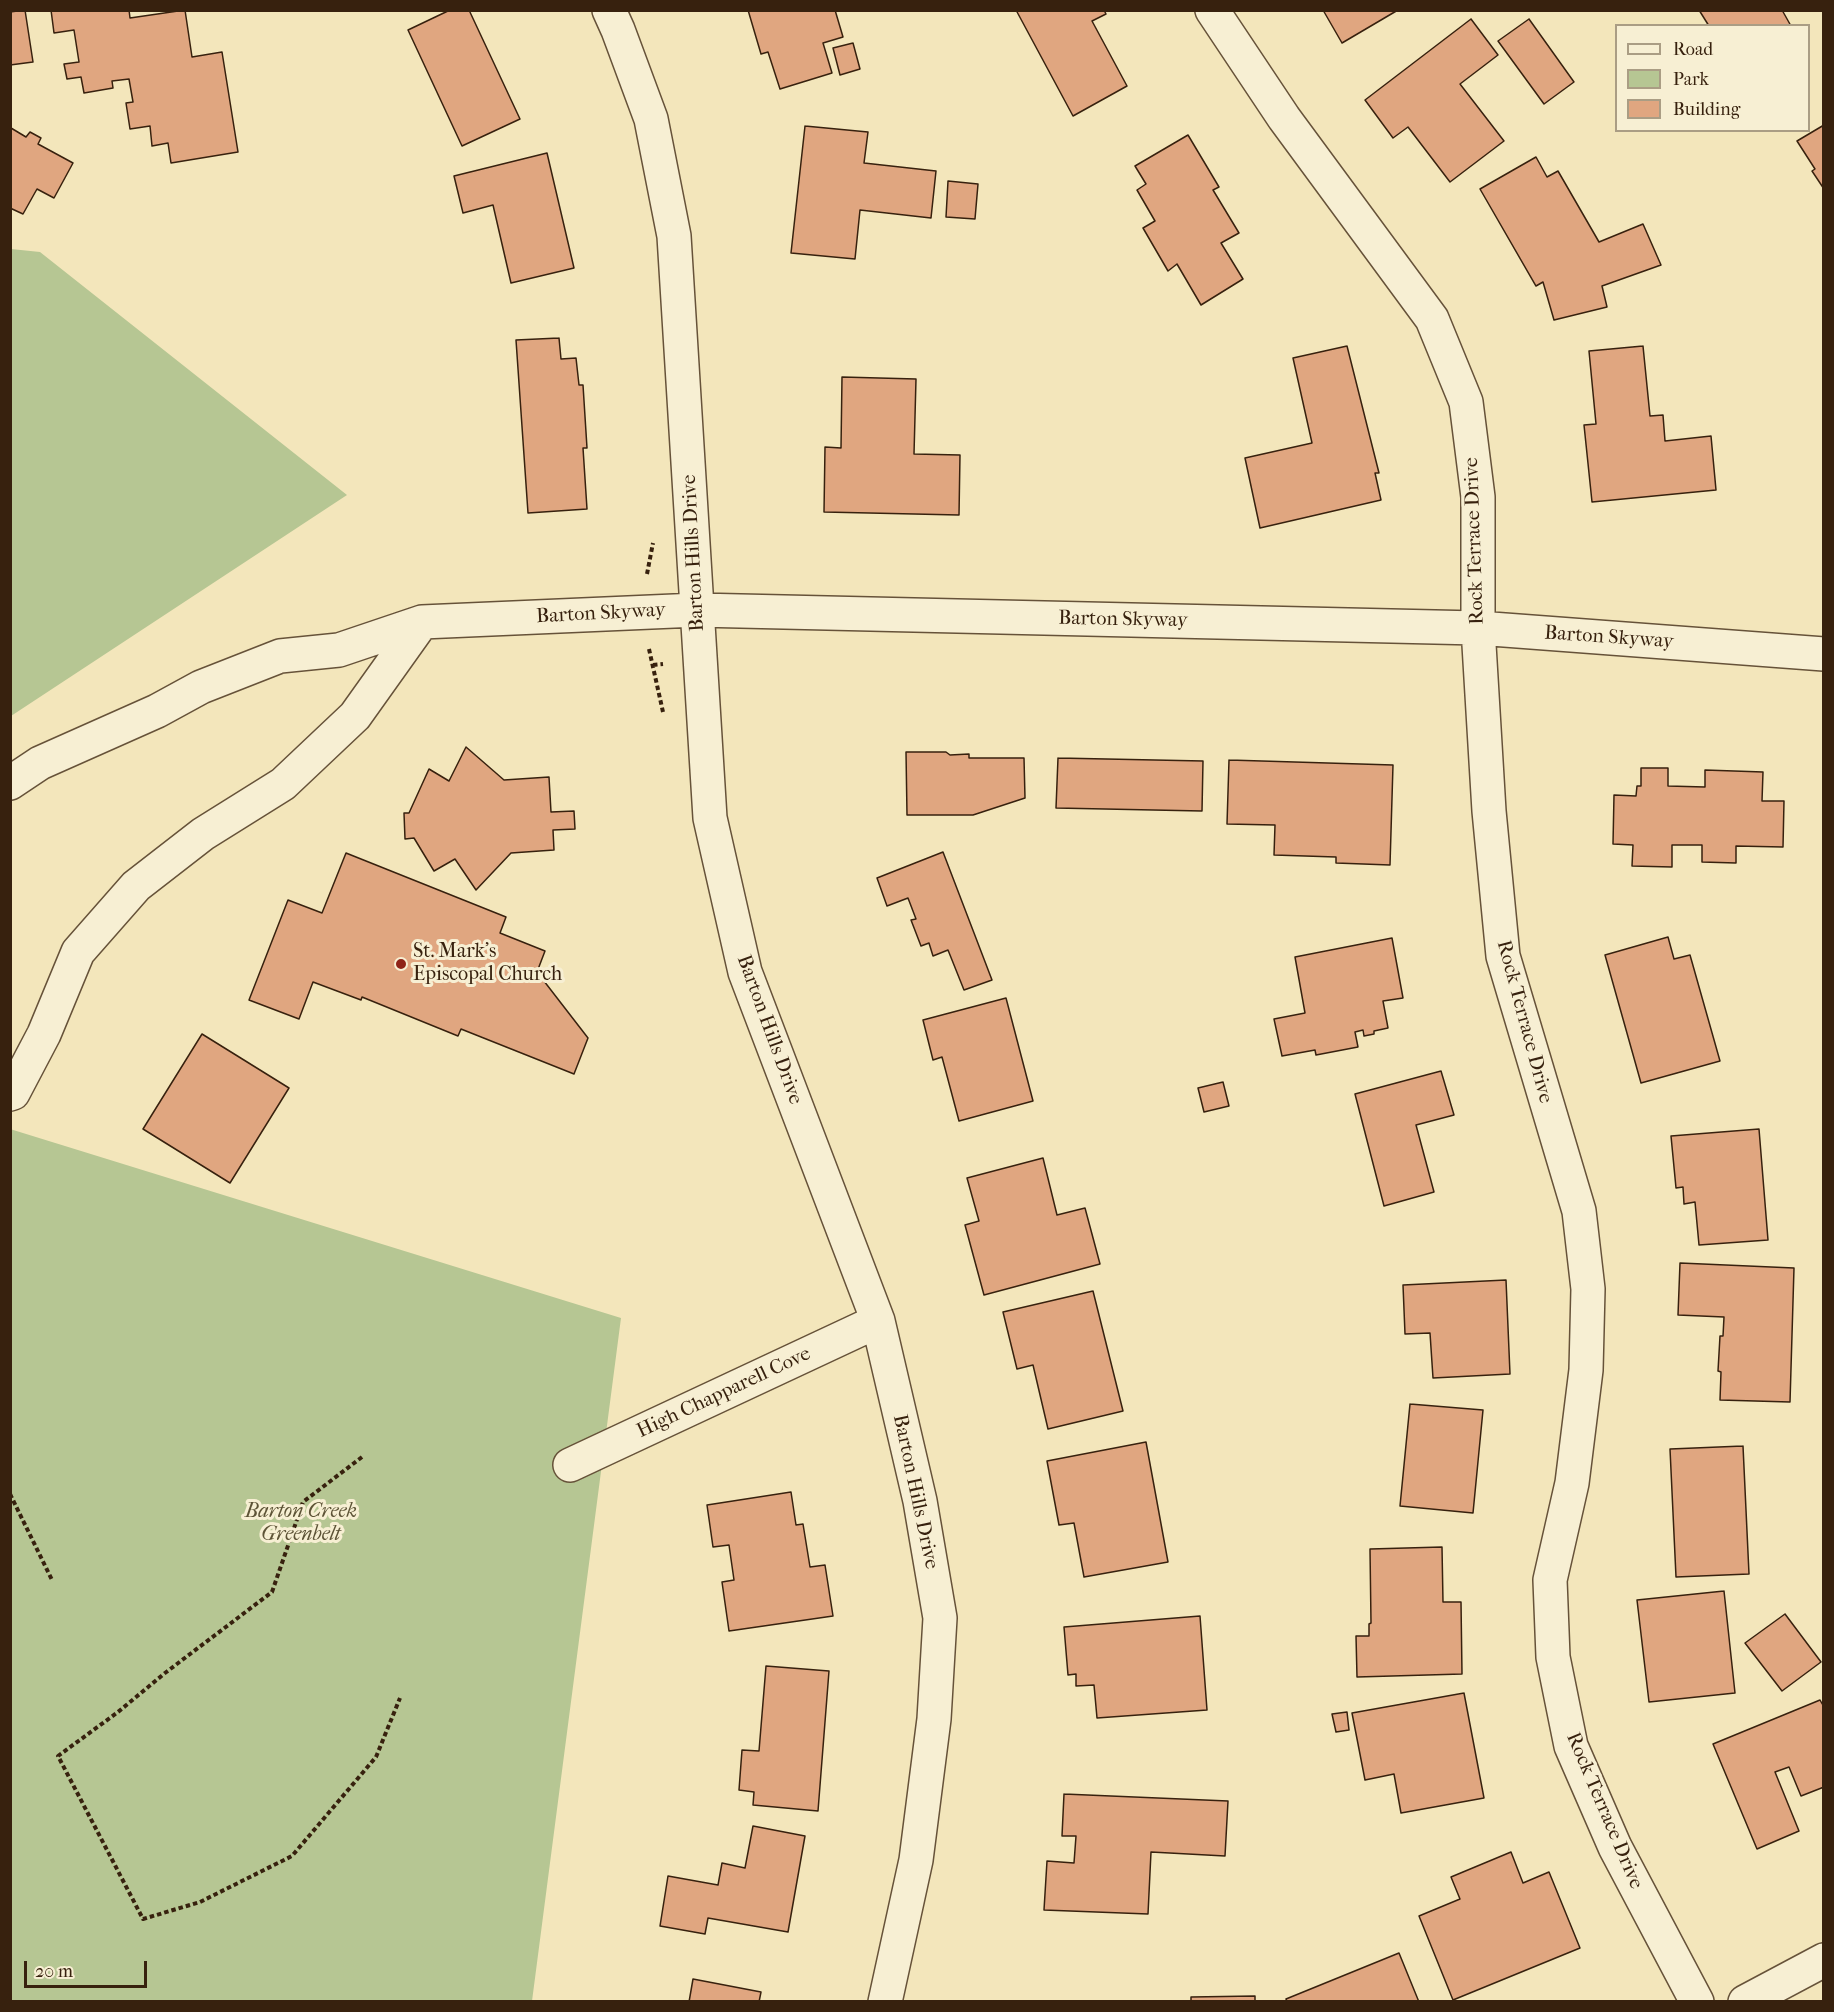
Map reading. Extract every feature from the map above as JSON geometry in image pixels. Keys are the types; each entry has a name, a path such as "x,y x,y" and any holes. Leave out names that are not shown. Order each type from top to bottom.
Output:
{"street":[{"name":"Barton Hills Drive","path":"609,10 651,119 674,236 710,818 745,972 878,1321 920,1501 940,1618 934,1719 916,1860 885,2001"},
{"name":"Rock Terrace Drive","path":"1212,10 1284,118 1432,320 1466,402 1478,497 1479,628 1489,811 1503,956 1579,1210 1588,1289 1587,1370 1572,1483 1550,1580 1553,1657 1571,1746 1616,1847 1697,2001"},
{"name":"Barton Skyway","path":"10,783 40,763 157,711 201,687 280,656 339,650 422,622 697,609 1479,628 1824,654"},
{"path":"10,1094 13,1093 44,1034 78,952 128,894 203,834 283,784 355,716 422,622"},
{"name":"High Chapparell Cove","path":"570,1464 878,1321"},
{"path":"1745,2001 1824,1960"}],"path":[{"path":"644,584 650,566 654,534"},
{"path":"648,644 664,719"},
{"path":"362,1457 303,1502 272,1592 165,1673 118,1712 58,1755 143,1919 200,1902 292,1856 376,1757 400,1698"},
{"path":"10,1494 52,1580"}],"green space":[{"path":"11,249 40,252 347,495 11,716"},
{"name":"Barton Creek Greenbelt","path":"10,1129 621,1318 532,2001 11,2001"}],"building":[{"path":"25,10 33,62 10,65 10,12"},
{"path":"51,10 129,10 130,18 185,10 192,57 222,52 238,152 171,163 168,143 152,146 150,126 130,129 126,103 133,102 129,79 112,81 113,88 84,93 81,77 67,79 64,64 79,62 74,30 54,33"},
{"path":"450,10 469,10 520,119 462,146 408,30"},
{"path":"748,10 835,10 843,37 823,43 832,73 780,89 768,52 761,54"},
{"path":"1016,10 1104,10 1106,14 1092,21 1127,86 1073,116"},
{"path":"1323,10 1398,10 1342,43"},
{"path":"1699,10 1782,10 1790,24 1708,24"},
{"path":"1471,19 1498,55 1460,84 1504,141 1450,182 1408,127 1393,138 1365,100"},
{"path":"1529,19 1574,82 1544,104 1498,41"},
{"path":"853,43 860,69 840,75 833,48"},
{"path":"1824,125 1824,189 1812,171 1815,169 1797,141"},
{"path":"805,126 868,132 864,163 936,171 931,218 860,210 855,259 791,253"},
{"path":"11,128 26,137 30,132 41,138 38,144 73,163 54,198 37,189 23,214 10,208"},
{"path":"1188,135 1219,187 1213,190 1239,233 1221,243 1243,279 1201,305 1177,264 1168,271 1143,228 1155,221 1137,190 1146,184 1135,166"},
{"path":"547,153 574,268 511,283 493,205 463,213 454,176"},
{"path":"1536,157 1547,177 1558,171 1599,242 1643,224 1661,265 1602,286 1607,307 1554,320 1543,282 1536,286 1480,189"},
{"path":"948,181 978,184 975,219 946,217"},
{"path":"559,338 561,359 576,358 579,385 583,385 587,448 583,448 587,509 528,513 516,340"},
{"path":"1347,346 1379,473 1375,473 1381,500 1260,528 1245,458 1312,443 1293,358"},
{"path":"1643,346 1650,416 1663,415 1665,441 1711,436 1716,490 1592,502 1584,425 1596,424 1589,351"},
{"path":"842,377 916,379 914,454 960,455 959,515 824,512 825,447 841,448"},
{"path":"466,747 504,780 549,777 551,812 574,811 575,829 553,830 554,850 511,853 476,890 455,859 434,871 414,838 405,839 404,813 409,813 429,769 449,781"},
{"path":"906,752 969,754 969,758 1024,758 1025,798 973,815 907,815"},
{"path":"1058,758 1203,761 1202,811 1056,808"},
{"path":"1229,760 1393,765 1390,865 1336,863 1336,857 1274,855 1275,825 1227,824"},
{"path":"1641,768 1668,768 1668,786 1705,787 1705,770 1763,772 1762,801 1784,801 1783,847 1736,846 1736,863 1702,862 1702,845 1672,845 1672,867 1632,866 1633,845 1613,844 1614,795 1636,796 1637,786 1641,786"},
{"path":"943,852 992,980 964,990 948,950 933,956 929,943 921,946 911,920 916,919 908,898 887,906 877,878"},
{"name":"St. Mark's Episcopal Church","path":"346,853 506,917 500,933 545,951 537,972 588,1038 574,1074 461,1029 458,1036 362,997 361,1000 313,982 299,1019 249,1000 288,900 322,913"},
{"path":"1668,937 1674,959 1690,955 1720,1061 1641,1083 1605,955"},
{"path":"1392,938 1403,998 1383,1001 1388,1028 1364,1036 1363,1030 1355,1032 1358,1047 1316,1055 1315,1050 1282,1056 1274,1019 1305,1013 1295,957"},
{"path":"1006,998 1033,1101 959,1121 942,1057 933,1060 923,1020"},
{"path":"202,1034 289,1088 230,1183 143,1129"},
{"path":"1441,1071 1454,1115 1416,1125 1434,1192 1384,1206 1355,1094"},
{"path":"1223,1082 1229,1106 1204,1112 1198,1088"},
{"path":"1759,1129 1768,1240 1699,1245 1695,1202 1684,1204 1683,1187 1676,1188 1671,1136"},
{"path":"1043,1158 1057,1215 1085,1208 1100,1264 984,1295 965,1225 979,1221 967,1178"},
{"path":"1680,1263 1794,1268 1790,1402 1720,1400 1721,1372 1718,1371 1720,1336 1723,1336 1724,1317 1678,1315"},
{"path":"1506,1280 1510,1374 1433,1378 1430,1333 1405,1334 1403,1285"},
{"path":"1093,1291 1123,1411 1048,1429 1033,1365 1017,1369 1003,1312"},
{"path":"1410,1404 1483,1410 1473,1513 1400,1506"},
{"path":"1146,1442 1168,1562 1084,1577 1074,1523 1059,1525 1047,1461"},
{"path":"1743,1446 1749,1574 1676,1577 1670,1449"},
{"path":"791,1492 796,1525 803,1524 810,1567 825,1565 833,1616 729,1631 722,1582 734,1580 729,1545 713,1547 707,1505"},
{"path":"1442,1547 1443,1602 1461,1602 1462,1674 1357,1677 1356,1636 1369,1636 1369,1624 1371,1623 1370,1549"},
{"path":"1724,1591 1735,1693 1649,1702 1637,1600"},
{"path":"1785,1614 1821,1662 1782,1691 1745,1643"},
{"path":"1200,1616 1207,1710 1097,1718 1094,1685 1076,1686 1076,1674 1068,1675 1064,1627"},
{"path":"766,1666 829,1671 818,1811 753,1805 754,1792 739,1790 742,1750 759,1751"},
{"path":"1464,1693 1484,1798 1401,1813 1394,1774 1365,1780 1352,1713"},
{"path":"1820,1700 1824,1707 1824,1787 1801,1796 1789,1767 1775,1772 1799,1831 1757,1849 1713,1744"},
{"path":"1347,1712 1349,1730 1336,1732 1332,1714"},
{"path":"1064,1794 1228,1801 1225,1856 1151,1852 1148,1914 1044,1910 1047,1861 1074,1863 1076,1836 1062,1836"},
{"path":"753,1826 805,1836 788,1932 708,1918 705,1934 660,1926 668,1876 718,1885 722,1863 745,1868"},
{"path":"1511,1852 1523,1883 1549,1872 1580,1948 1453,2000 1419,1916 1460,1899 1451,1877"},
{"path":"1399,1953 1419,2002 1287,2002 1286,1999"},
{"path":"693,1979 761,1992 759,2002 689,2002"},
{"path":"1255,1996 1255,2002 1191,2002 1191,1997"}],"place":[{"name":"St. Mark's Episcopal Church","path":"401,964"}]}
